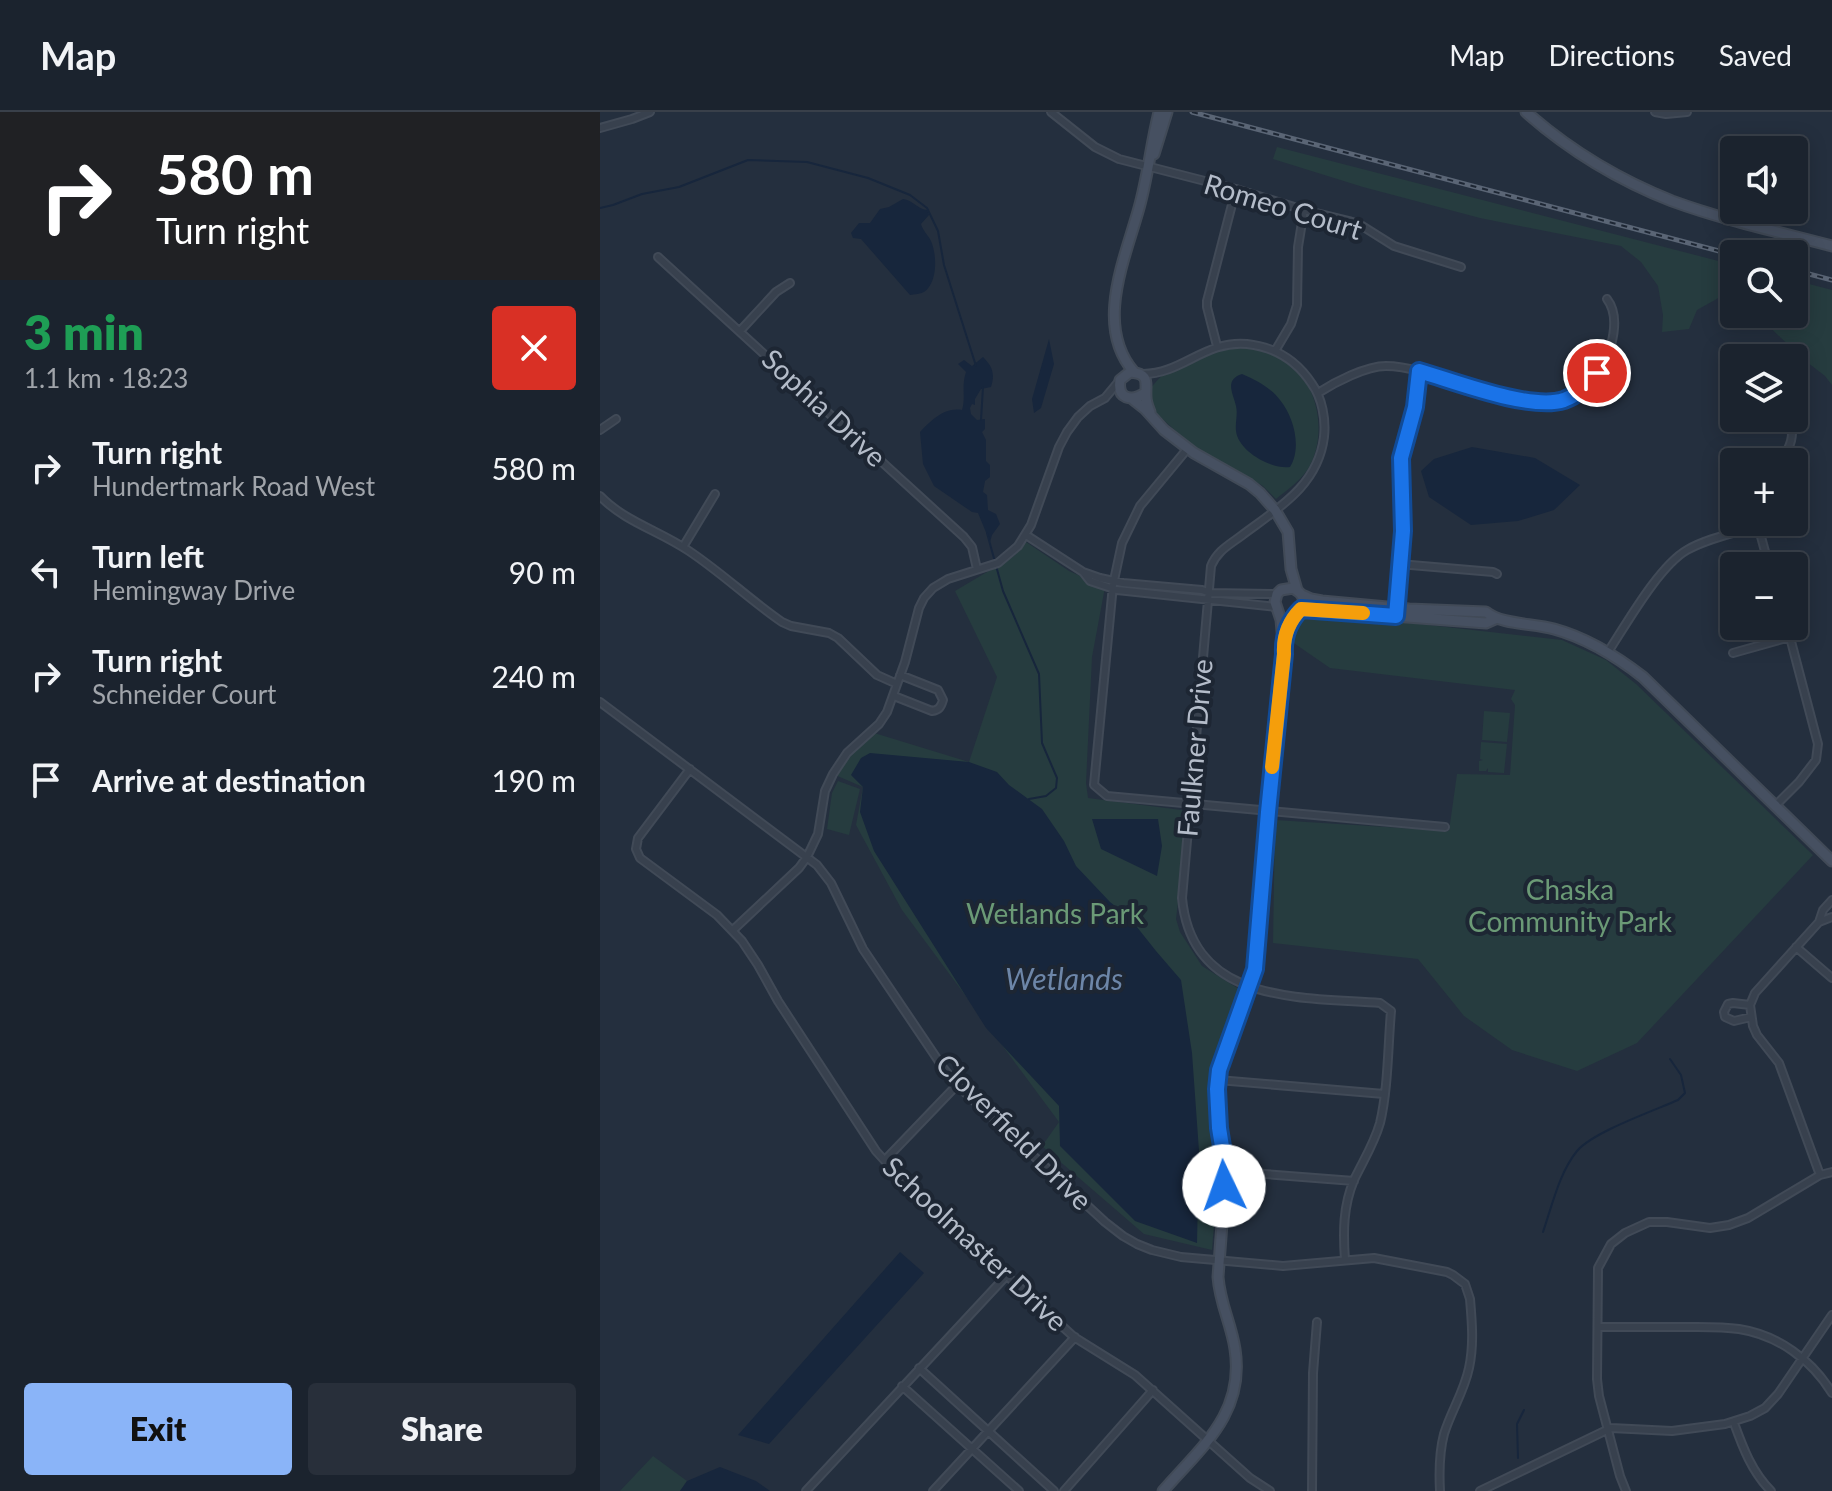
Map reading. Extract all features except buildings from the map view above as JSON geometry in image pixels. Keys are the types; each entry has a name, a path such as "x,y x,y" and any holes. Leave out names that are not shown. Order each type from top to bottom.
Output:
{"street":[{"path":"600,128 650,112"},
{"name":"Romeo Court","path":"1051,112 1095,147 1119,159 1359,224 1394,246 1461,267"},
{"path":"1159,112 1139,208 1123,258 1115,299 1115,331 1121,354 1122,395 1137,398 1162,373"},
{"path":"1148,168 1167,112"},
{"path":"1526,112 1595,163 1646,189 1721,217 1832,246"},
{"path":"1655,112 1687,112"},
{"path":"1217,346 1207,301 1236,189"},
{"path":"1275,351 1291,324 1297,305 1298,247 1304,210"},
{"name":"Sophia Drive","path":"658,257 964,537 972,547 977,569"},
{"path":"740,331 776,292 790,283"},
{"path":"1318,393 1372,368 1384,366 1419,371 1515,398 1540,402 1562,400 1588,384 1607,357 1615,320 1607,299"},
{"path":"733,930 807,857 818,834 825,791 833,774 847,753 879,724 887,712 924,598 948,579 998,563 1014,550 1026,535 1067,432 1090,406 1105,398 1121,378 1137,372 1148,375 1162,373 1217,346 1246,344 1275,351 1290,359 1318,393 1324,432 1322,450 1308,481 1275,510"},
{"path":"1121,354 1147,383 1151,415"},
{"path":"1396,612 1403,518 1401,458 1415,407 1419,371"},
{"path":"1105,398 1129,397 1164,430 1249,484 1275,510 1288,532 1291,569 1303,602 1283,641"},
{"path":"600,430 616,419"},
{"path":"1188,448 1140,506 1122,543 1113,585 1094,785 1107,796 1445,827"},
{"path":"683,547 715,494"},
{"path":"600,496 636,523 683,547 782,622 829,633 877,675 897,684"},
{"name":"Faulkner Drive","path":"1275,510 1217,554 1211,566 1183,914 1200,953 1232,980 1279,995 1380,1003 1395,1009 1384,1094"},
{"path":"1026,535 1083,572 1113,585 1202,590 1210,596 1278,609 1287,615 1298,612 1396,612"},
{"path":"1608,652 1658,577 1677,556 1723,536"},
{"path":"1399,564 1497,574"},
{"path":"1163,1491 1220,1425 1227,1412 1236,1378 1235,1347 1219,1293 1226,1171 1217,1089 1219,1070 1255,969 1284,654 1279,592 1291,569"},
{"path":"1210,596 1279,592 1289,587 1311,599 1322,601 1486,623 1495,619 1535,624 1579,637 1608,652 1643,677 1832,861"},
{"path":"1733,653 1779,640"},
{"path":"1776,805 1816,760 1818,744 1791,640"},
{"path":"894,696 932,711 942,705 938,690 900,675"},
{"name":"Cloverfield Drive","path":"600,702 817,865 831,883 863,949 957,1085 1123,1236 1137,1244 1181,1257 1283,1266 1374,1258 1447,1272 1460,1279 1468,1291 1471,1359 1462,1393 1441,1447 1440,1491"},
{"name":"Schoolmaster Drive","path":"690,769 638,838 636,849 640,858 733,930 751,953 778,1001 876,1151 904,1182 1075,1337 1135,1375 1250,1478 1270,1491"},
{"path":"1820,1175 1779,1063 1757,1035 1750,1005 1755,993 1819,922 1823,910 1832,900"},
{"path":"1819,922 1832,917"},
{"path":"1796,947 1832,978"},
{"path":"1750,1005 1728,1004 1724,1012 1725,1017 1734,1021 1751,1017"},
{"path":"1218,1080 1384,1094 1376,1135 1354,1181 1344,1219 1345,1260"},
{"path":"885,1160 957,1085"},
{"path":"1226,1171 1354,1181"},
{"path":"1626,1491 1597,1379 1598,1268 1611,1244 1625,1233 1649,1222 1710,1228 1729,1225 1748,1218 1820,1175 1832,1172"},
{"path":"806,1491 1007,1275"},
{"path":"1480,1491 1611,1428 1672,1431 1734,1423 1765,1408 1804,1359 1832,1315"},
{"path":"1312,1491 1313,1373 1317,1322"},
{"path":"1598,1327 1726,1327 1743,1330 1777,1341 1804,1359 1832,1393"},
{"path":"933,1491 1075,1337"},
{"path":"919,1368 1054,1491"},
{"path":"902,1386 1019,1491"},
{"path":"1064,1491 1153,1390"},
{"path":"1734,1423 1749,1462 1771,1491"}],"green space":[{"path":"1277,147 1720,261 1720,297 1697,310 1689,329 1662,332 1663,315 1658,286 1641,262 1621,246 1480,218 1273,159"},
{"path":"1808,284 1832,290 1832,385 1808,363 1808,344 1787,344 1771,328 1808,328"},
{"path":"1227,347 1258,349 1287,361 1307,383 1313,397 1319,426 1314,456 1301,477 1276,499 1263,486 1198,449 1150,405 1147,392 1163,374"},
{"name":"Wetlands","path":"1026,542 1069,571 1105,587 1092,657 1086,783 1088,798 1189,811 1176,919 1180,932 1202,966 1247,994 1210,1071 1219,1163 1212,1250 1144,1234 1042,1146 1059,1122 902,910 856,825 863,787 833,774 871,732 969,762 997,677 955,591 1014,556"},
{"name":"Chaska Community Park","path":"1304,611 1562,640 1606,660 1636,684 1813,855 1637,1043 1577,1071 1512,1050 1464,1016 1418,959 1273,943 1275,820 1449,831 1457,774 1510,775 1515,705 1511,699 1515,690 1330,668 1285,637"},
{"path":"1484,711 1510,713 1507,742 1482,740"},
{"path":"1481,742 1507,744 1504,773 1488,772 1488,768 1479,771 1479,761 1483,760 1480,759"},
{"path":"838,781 860,789 849,835 827,829 832,793"},
{"path":"653,1456 687,1481 680,1491 620,1491"}],"water":[{"path":"903,199 927,210 929,215 921,224 931,241 935,261 929,288 910,295 861,239 853,238 851,233 859,223 870,223 880,209"},
{"path":"1049,339 1054,364 1041,408 1034,413 1032,399"},
{"path":"983,357 993,374 991,387 981,389 975,405 972,404 970,408 977,420 985,419 982,432 986,440 990,477 985,481 983,492 987,495 988,510 996,514 1000,524 990,542 978,513 934,486 923,464 920,432 944,412 962,410 966,372 958,364 964,360 972,366"},
{"path":"1242,374 1272,392 1289,415 1296,442 1290,467 1257,458 1238,438 1237,409 1231,383"},
{"path":"1472,447 1535,458 1580,485 1554,510 1518,521 1471,525 1429,497 1421,471 1434,459"},
{"name":"Wetlands","path":"870,753 969,762 997,772 1009,785 1042,809 1064,841 1076,866 1129,917 1181,980 1192,1053 1199,1151 1197,1243 1135,1221 1060,1146 1059,1106 986,1028 874,851 860,812 863,787 851,775 861,758"},
{"path":"1092,819 1158,819 1162,846 1157,876 1101,849"},
{"path":"900,1252 924,1273 769,1444 738,1435"},
{"path":"720,1467 756,1481 770,1491 680,1491 687,1481"}],"waterway":[{"path":"600,208 642,194 679,187 748,160 807,162 868,178 910,195 927,208 938,231 944,265 976,366"},
{"path":"981,420 983,387"},
{"path":"987,533 1003,591 1039,674 1042,743 1057,778 1056,788 1046,796 1029,799"},
{"path":"1543,1232 1561,1179 1577,1151 1596,1137 1678,1100 1685,1093 1681,1075 1670,1059"},
{"path":"1518,1458 1517,1424 1524,1410"}],"railway":[{"path":"1192,112 1720,251"},
{"path":"1808,274 1832,280"}],"slow traffic":[{"path":"1272,767 1283,641 1290,623 1301,609 1363,613"}],"route":[{"path":"1224,1186 1226,1171 1217,1089 1219,1070 1255,969 1283,641 1287,630 1301,609 1396,616 1403,531 1400,467 1415,407 1419,371 1540,402 1562,400 1575,394 1597,373"}],"park label":[{"name":"Wetlands Park","path":"1055,914"}]}
